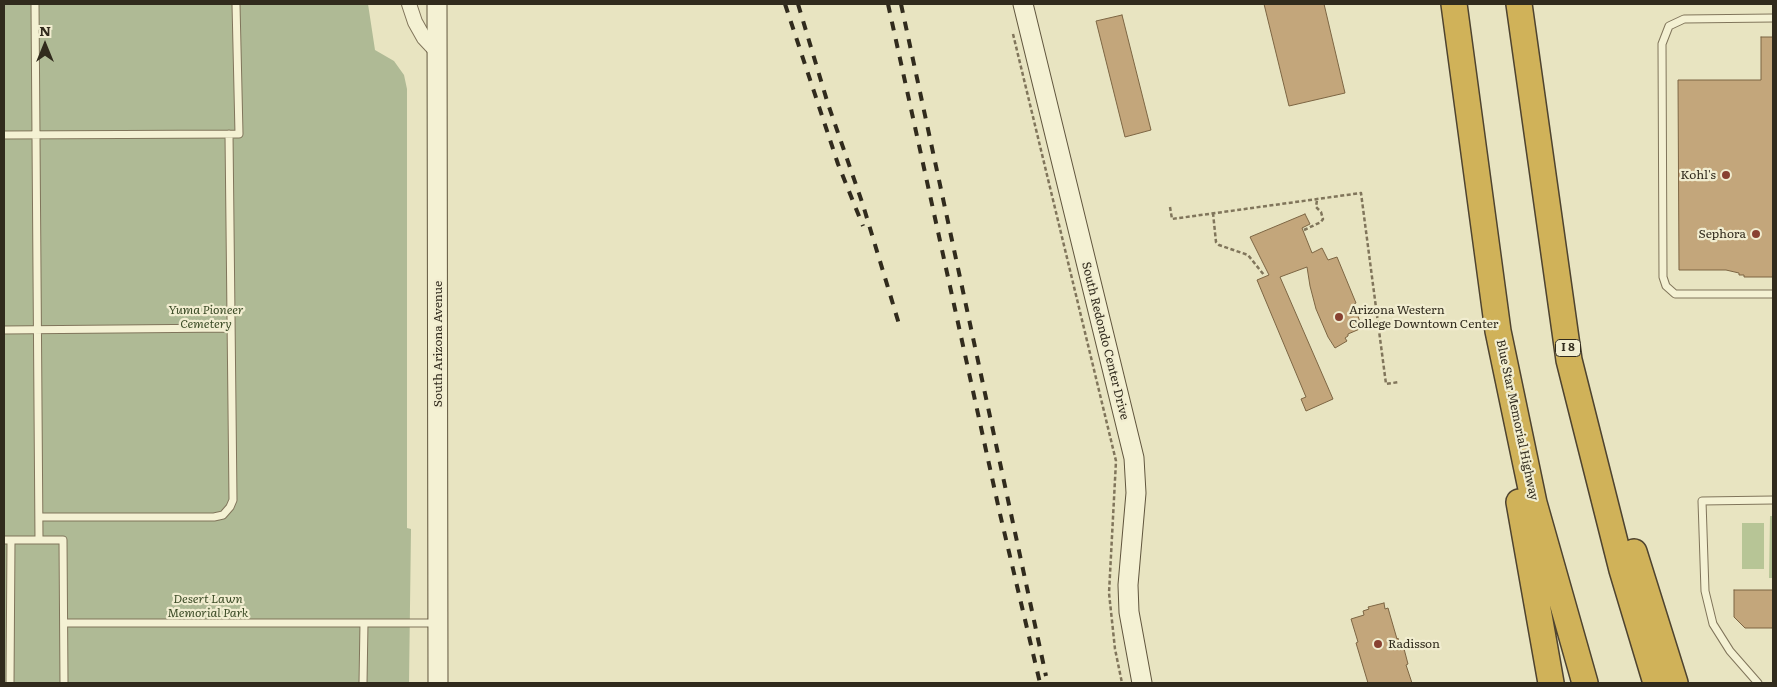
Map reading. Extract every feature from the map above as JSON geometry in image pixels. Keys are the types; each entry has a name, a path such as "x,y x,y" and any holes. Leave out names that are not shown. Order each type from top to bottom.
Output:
{"highway":[{"name":"Blue Star Memorial Highway","path":"1454,4 1498,331 1534,503 1584,683"},
{"name":"I 8","path":"1520,4 1569,360 1622,570 1656,683"},
{"path":"1498,331 1514,475 1551,683"},
{"path":"1569,360 1638,565 1675,683"}],"street":[{"path":"409,4 415,22 424,38 438,53"},
{"name":"South Arizona Avenue","path":"437,4 438,683"},
{"name":"South Redondo Center Drive","path":"1023,4 1134,458 1136,493 1128,586 1129,612 1142,683"}],"lane":[{"path":"35,4 39,540"},
{"path":"4,135 239,134 236,4"},
{"path":"1773,18 1684,19 1669,26 1662,44 1662,54 1664,277 1666,286 1675,294 1773,294"},
{"path":"39,517 214,517 223,515 233,500 229,134"},
{"path":"4,330 231,328"},
{"path":"1758,683 1730,651 1713,624 1705,591 1702,500 1773,500"},
{"path":"10,683 7,540 63,540 64,683"},
{"path":"64,622 439,623"},
{"path":"363,683 364,622"}],"path":[{"path":"1012,32 1116,461 1109,593 1115,649 1122,683"},
{"path":"1170,207 1172,218 1361,193 1386,384 1399,382"},
{"path":"1304,230 1321,222 1323,219 1321,212 1316,207 1318,199"},
{"path":"1213,213 1216,242 1218,245 1248,254 1264,275"}],"green space":[{"name":"Yuma Pioneer Cemetery","path":"4,4 368,4 375,50 394,61 404,75 407,89 407,528 411,529 409,683 4,683"},
{"path":"1770,516 1773,516 1773,578 1769,578"},
{"path":"1742,523 1764,523 1764,569 1742,569"}],"building":[{"path":"1264,4 1324,4 1345,93 1289,106"},
{"path":"1122,15 1151,130 1125,137 1096,21"},
{"name":"Kohl's","path":"1761,37 1773,37 1773,277 1744,277 1744,275 1739,275 1739,273 1726,270 1679,270 1678,80 1761,80"},
{"name":"Arizona Western College Downtown Center","path":"1305,214 1310,224 1302,228 1312,253 1322,248 1328,260 1337,257 1356,303 1354,304 1362,328 1348,334 1345,338 1347,341 1335,348 1316,309 1307,267 1280,277 1333,399 1306,411 1301,399 1306,397 1257,280 1269,275 1250,237"},
{"path":"1734,590 1773,590 1773,628 1745,628 1734,617"},
{"name":"Radisson","path":"1384,603 1385,609 1388,608 1400,646 1403,645 1408,664 1406,665 1412,683 1368,683 1351,619 1364,615 1363,611 1369,609 1368,607"}],"railway":[{"path":"785,4 838,164 863,226"},
{"path":"798,4 899,324"},
{"path":"888,4 1000,514 1040,683"},
{"path":"901,4 1046,676"}],"place":[{"name":"Kohl's","path":"1726,175"},
{"name":"Sephora","path":"1756,234"},
{"name":"Arizona Western College Downtown Center","path":"1339,317"},
{"name":"Radisson","path":"1378,644"}],"park label":[{"name":"Desert Lawn Memorial Park","path":"208,606"}]}
